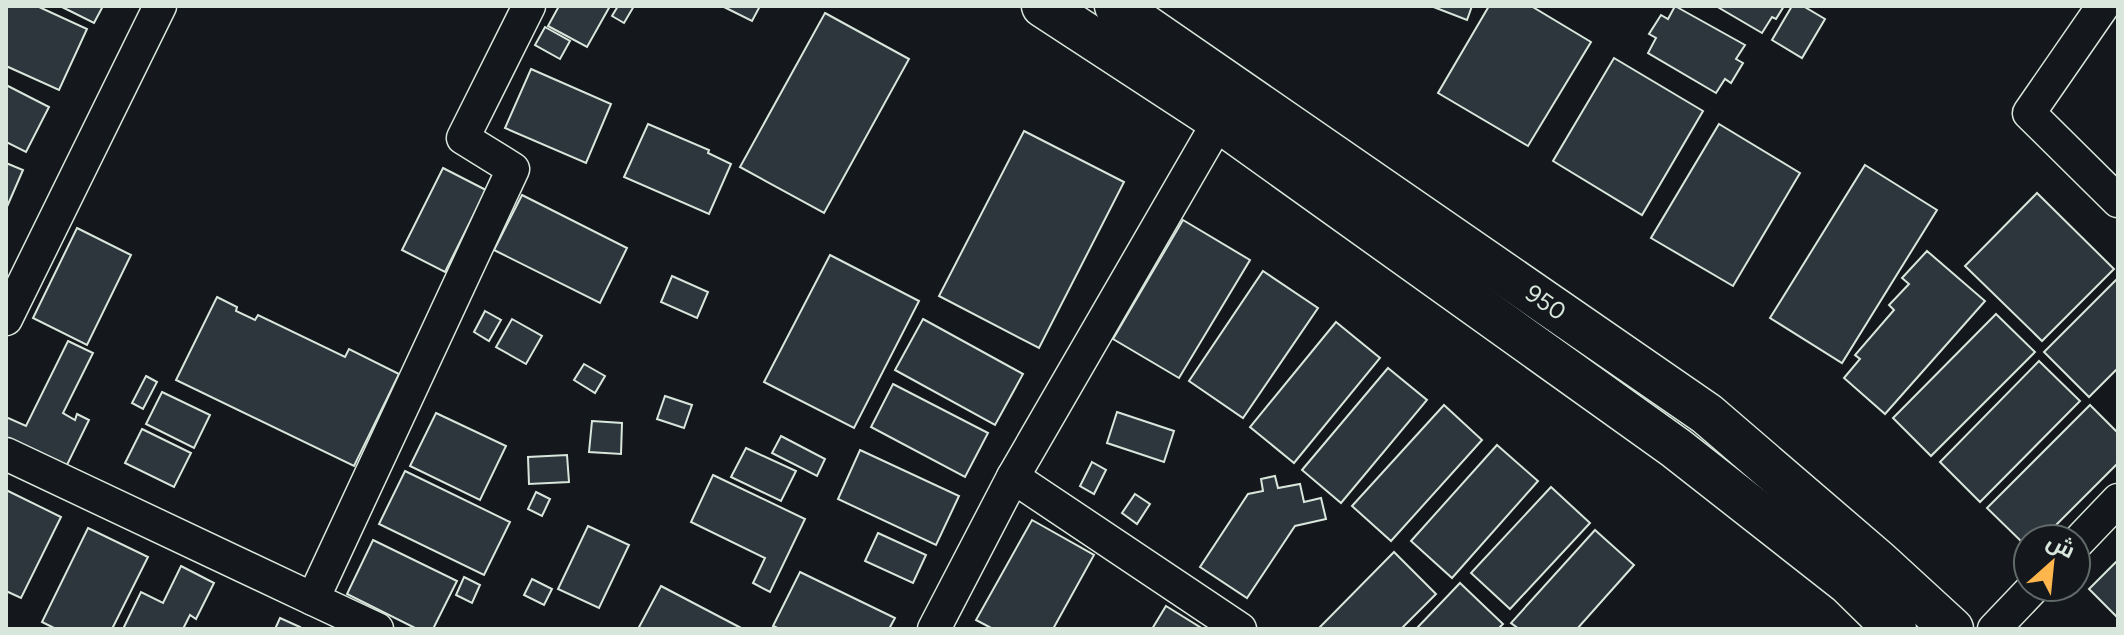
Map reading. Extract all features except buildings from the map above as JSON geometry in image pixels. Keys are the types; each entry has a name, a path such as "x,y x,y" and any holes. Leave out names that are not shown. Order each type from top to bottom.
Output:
{"main road":[{"name":"950","path":"1043,6 1219,121 1676,448 1848,583 1895,629"},
{"name":"950","path":"1118,7 1707,414 1952,629"}],"street":[{"path":"6,319 160,6"},
{"path":"313,599 513,169 463,138 529,6"},
{"path":"2103,6 2029,113 2118,201"},
{"path":"934,629 1013,477 1219,121"},
{"path":"6,454 377,629"},
{"path":"1013,477 1240,629"},
{"path":"2092,527 2118,500"},
{"path":"1994,629 2019,603"}]}
